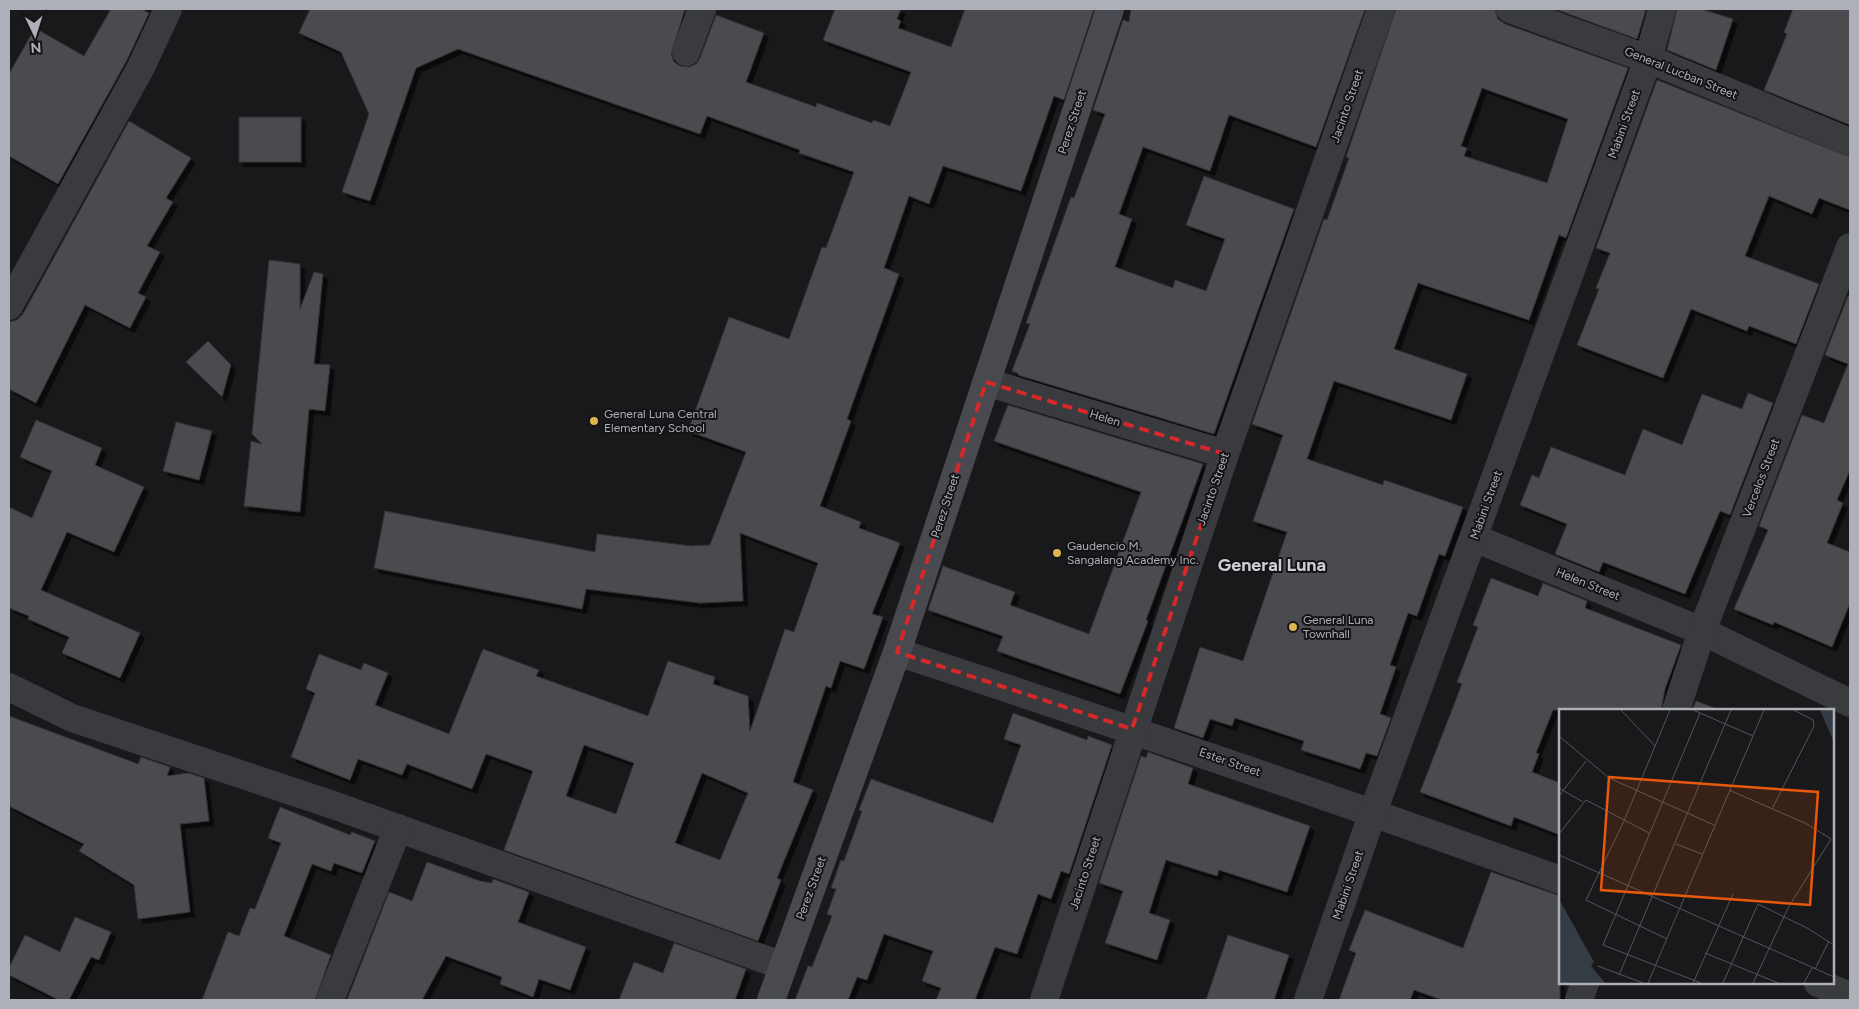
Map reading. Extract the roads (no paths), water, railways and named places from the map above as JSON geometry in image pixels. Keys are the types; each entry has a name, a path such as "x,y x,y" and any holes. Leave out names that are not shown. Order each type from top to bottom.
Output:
{"street":[{"path":"9,306 141,67 168,9"},
{"path":"686,52 702,9"},
{"name":"Perez Street","path":"771,1000 897,652 1110,9"},
{"name":"Jacinto Street","path":"1044,1000 1132,729 1225,454 1381,9"},
{"name":"General Lucban Street","path":"1510,9 1648,59 1850,142"},
{"name":"Mabini Street","path":"1308,1000 1373,812 1648,59 1662,9"},
{"name":"Vercelos Street","path":"1676,709 1702,630 1850,246"},
{"name":"Helen","path":"986,382 1225,454"},
{"name":"Helen Street","path":"1474,538 1702,630 1850,703"},
{"name":"Ester Street","path":"897,652 1132,729 1373,812 1559,880"},
{"path":"9,687 72,718 398,828 783,966"},
{"path":"330,1000 398,828"},
{"path":"1579,1000 1585,984"},
{"path":"1820,984 1850,996"}],"place":[{"name":"General Luna Central Elementary School","path":"594,421"},
{"name":"Gaudencio M. Sangalang Academy Inc.","path":"1057,553"},
{"name":"General Luna Townhall","path":"1293,627"}],"district":[{"name":"General Luna","path":"1272,565"}]}
